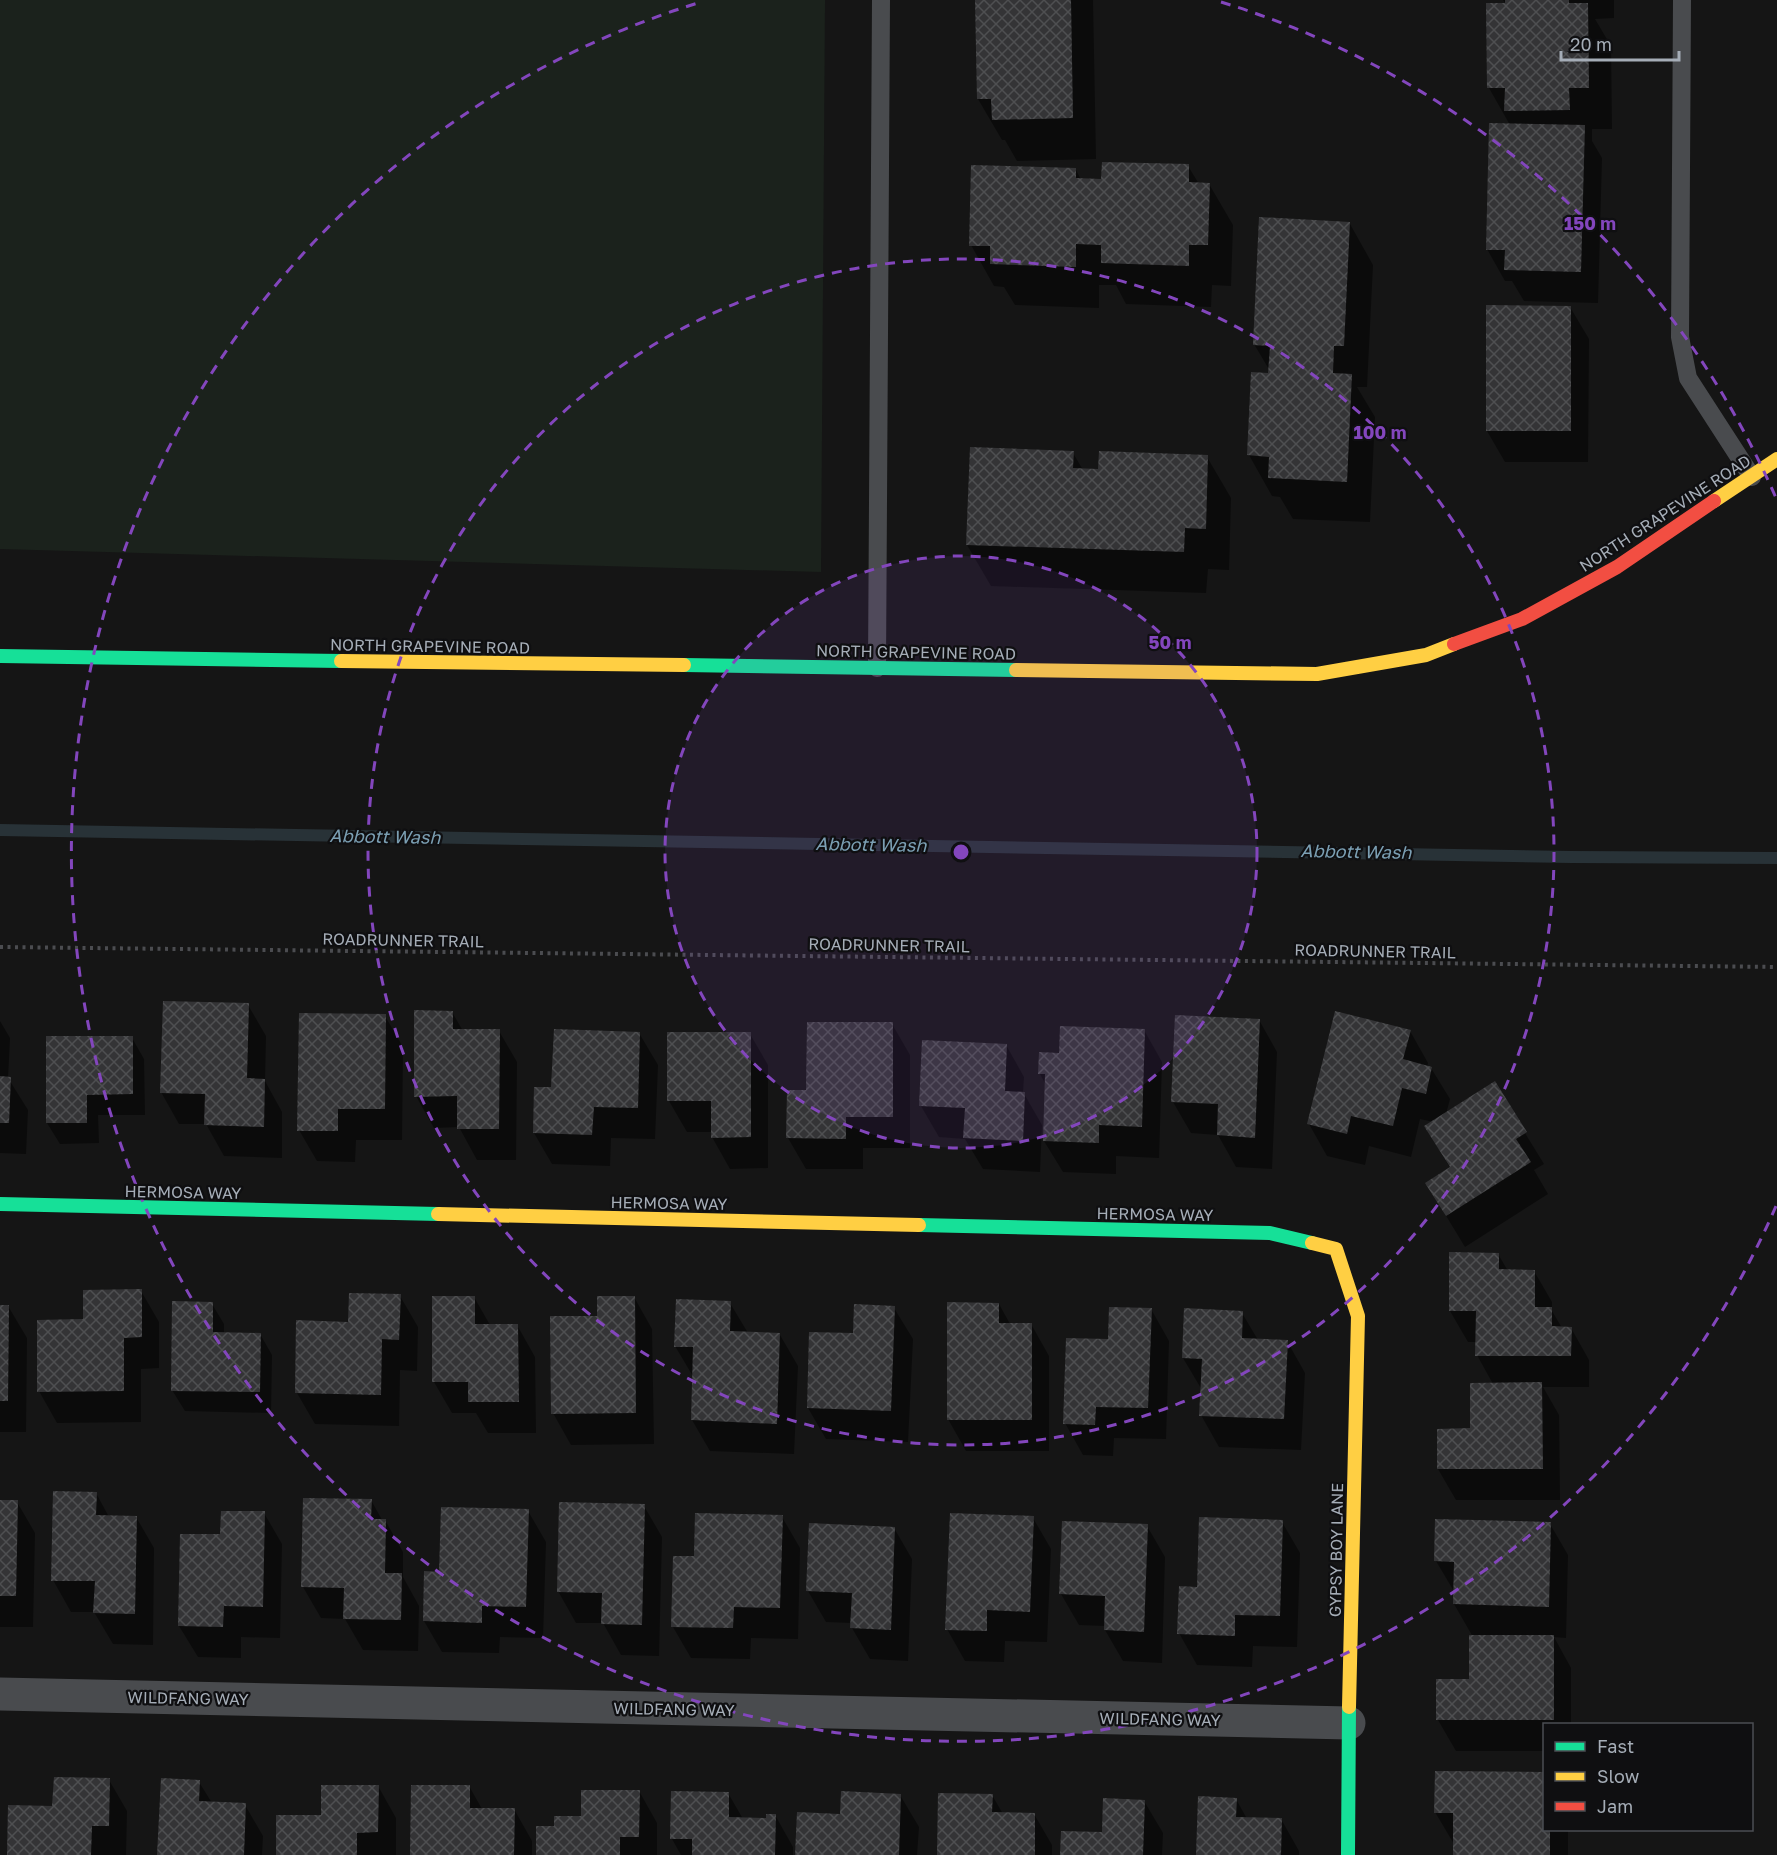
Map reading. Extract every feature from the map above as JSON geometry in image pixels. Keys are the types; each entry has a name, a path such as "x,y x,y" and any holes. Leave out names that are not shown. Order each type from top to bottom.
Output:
{"street":[{"name":"NORTH GRAPEVINE ROAD","path":"0,656 1317,674 1426,655 1522,619 1617,567 1777,459"},
{"name":"HERMOSA WAY","path":"0,1204 1270,1233 1336,1249"},
{"name":"GYPSY BOY LANE","path":"1336,1249 1358,1316 1348,1855"},
{"name":"WILDFANG WAY","path":"0,1694 1349,1723"}],"lane":[{"path":"877,668 881,0"},
{"path":"1682,0 1680,337 1688,378 1752,477"}],"path":[{"name":"ROADRUNNER TRAIL","path":"0,947 1777,967"}],"shaded area":[{"path":"0,0 825,0 821,572 0,549"}],"building":[{"path":"975,0 1071,0 1073,118 992,120 991,99 977,99"},
{"path":"1505,0 1569,0 1569,3 1588,3 1589,88 1569,88 1570,110 1504,111 1505,88 1487,88 1486,3 1505,3"},
{"path":"1489,123 1585,125 1581,272 1504,270 1505,250 1486,250"},
{"path":"1102,162 1189,164 1189,182 1210,183 1208,245 1189,245 1189,266 1101,263 1101,245 1076,244 1076,267 990,264 990,246 969,246 971,165 1076,168 1076,178 1101,179"},
{"path":"1259,217 1350,222 1344,346 1334,346 1333,373 1352,374 1347,482 1268,478 1269,457 1247,455 1251,372 1268,373 1270,346 1253,345"},
{"path":"1486,305 1571,306 1571,431 1486,431"},
{"path":"970,447 1074,451 1073,468 1098,469 1099,451 1208,455 1206,529 1185,528 1184,552 966,545"},
{"path":"163,1001 249,1003 247,1078 265,1079 264,1127 204,1125 205,1094 160,1093"},
{"path":"414,1010 453,1011 453,1029 500,1029 499,1129 457,1129 457,1096 414,1097"},
{"path":"1335,1011 1411,1030 1403,1059 1432,1067 1426,1094 1402,1088 1393,1126 1351,1116 1347,1134 1307,1124"},
{"path":"299,1013 386,1014 385,1109 338,1109 338,1131 297,1131"},
{"path":"1175,1015 1260,1019 1255,1138 1217,1135 1218,1104 1171,1102"},
{"path":"807,1022 893,1022 893,1117 846,1117 846,1139 786,1138 787,1090 806,1090"},
{"path":"1060,1026 1145,1029 1142,1127 1099,1125 1099,1143 1043,1141 1045,1074 1038,1074 1039,1052 1059,1053"},
{"path":"554,1029 640,1032 638,1108 594,1107 592,1135 533,1133 534,1087 551,1087"},
{"path":"667,1032 751,1032 751,1137 711,1138 711,1101 667,1101"},
{"path":"46,1036 133,1036 133,1094 87,1095 87,1123 46,1123"},
{"path":"922,1040 1007,1044 1005,1091 1025,1092 1023,1141 963,1138 965,1108 919,1106"},
{"path":"0,1076 11,1077 9,1123 0,1123"},
{"path":"1495,1081 1527,1132 1516,1139 1531,1162 1446,1216 1425,1183 1450,1167 1424,1126"},
{"path":"1449,1252 1499,1253 1499,1269 1535,1270 1535,1307 1552,1307 1552,1326 1572,1327 1571,1356 1475,1356 1476,1311 1449,1311"},
{"path":"142,1289 142,1337 124,1338 124,1391 37,1392 37,1320 83,1319 83,1290"},
{"path":"349,1293 401,1294 399,1340 382,1339 381,1395 295,1393 296,1320 348,1322"},
{"path":"432,1296 475,1296 475,1324 518,1324 519,1402 468,1402 468,1382 432,1382"},
{"path":"597,1296 635,1296 636,1413 551,1414 550,1316 597,1316"},
{"path":"676,1299 731,1301 730,1331 780,1333 777,1424 691,1420 693,1347 674,1347"},
{"path":"172,1301 213,1302 213,1332 261,1333 260,1392 171,1391"},
{"path":"947,1302 999,1303 999,1323 1032,1323 1032,1420 947,1420"},
{"path":"854,1304 895,1306 891,1411 807,1408 809,1332 853,1333"},
{"path":"0,1305 9,1305 8,1401 0,1401"},
{"path":"1109,1307 1152,1308 1148,1408 1096,1407 1095,1425 1063,1424 1066,1338 1108,1339"},
{"path":"1184,1308 1243,1311 1242,1338 1288,1340 1284,1419 1199,1416 1202,1359 1182,1358"},
{"path":"1542,1382 1543,1469 1437,1469 1437,1429 1470,1428 1470,1383"},
{"path":"53,1491 97,1492 96,1515 137,1516 135,1614 93,1613 95,1581 51,1581"},
{"path":"303,1498 372,1499 371,1519 386,1519 385,1573 402,1573 401,1620 343,1619 344,1588 301,1587"},
{"path":"0,1500 18,1500 16,1596 0,1596"},
{"path":"559,1502 645,1504 642,1625 601,1624 602,1593 557,1592"},
{"path":"441,1507 529,1509 526,1607 482,1606 482,1623 423,1621 424,1571 439,1572"},
{"path":"221,1511 265,1511 263,1607 224,1606 223,1627 178,1626 180,1534 220,1534"},
{"path":"695,1513 783,1515 780,1608 734,1607 733,1628 671,1627 673,1556 694,1556"},
{"path":"950,1513 1034,1516 1030,1612 987,1610 987,1631 945,1630"},
{"path":"1199,1517 1283,1520 1280,1616 1235,1615 1235,1636 1177,1634 1179,1586 1197,1587"},
{"path":"1435,1519 1551,1522 1549,1607 1453,1604 1454,1562 1434,1561"},
{"path":"1062,1521 1148,1524 1144,1632 1104,1630 1105,1596 1059,1594"},
{"path":"809,1523 895,1527 891,1630 850,1628 852,1593 806,1591"},
{"path":"1469,1635 1554,1635 1554,1720 1436,1720 1436,1679 1469,1679"},
{"path":"1435,1771 1543,1772 1543,1831 1550,1831 1550,1855 1453,1855 1453,1813 1434,1813"},
{"path":"54,1777 110,1778 109,1826 92,1826 91,1855 7,1855 8,1805 52,1806"},
{"path":"161,1778 200,1780 199,1801 246,1803 244,1855 157,1855"},
{"path":"321,1785 379,1785 378,1832 357,1833 357,1855 276,1855 276,1815 321,1815"},
{"path":"411,1785 470,1785 470,1808 515,1808 514,1855 410,1855"},
{"path":"581,1790 640,1790 639,1837 620,1837 620,1855 536,1855 536,1826 554,1826 554,1816 581,1816"},
{"path":"671,1791 729,1792 729,1817 766,1818 766,1814 776,1814 775,1855 692,1855 692,1839 670,1839"},
{"path":"841,1791 901,1794 899,1855 795,1855 797,1812 840,1814"},
{"path":"938,1793 993,1794 992,1812 1035,1813 1035,1855 937,1855"},
{"path":"1198,1796 1237,1798 1236,1817 1282,1818 1281,1855 1196,1855"},
{"path":"1103,1798 1145,1800 1143,1855 1060,1855 1061,1831 1102,1832"}],"waterway":[{"name":"Abbott Wash","path":"0,830 1572,857 1777,858"}],"traffic: fast":[{"path":"0,656 341,661"},
{"path":"684,665 1016,670"},
{"path":"0,1204 438,1214"},
{"path":"919,1225 1270,1233 1312,1243"},
{"path":"1348,1855 1349,1707"}],"traffic: slow":[{"path":"1714,501 1777,459"},
{"path":"1016,670 1317,674 1426,655 1454,644"},
{"path":"341,661 684,665"},
{"path":"438,1214 919,1225"},
{"path":"1312,1243 1336,1249 1358,1316 1349,1707"}],"traffic: jam":[{"path":"1454,644 1522,619 1617,567 1714,501"}]}
